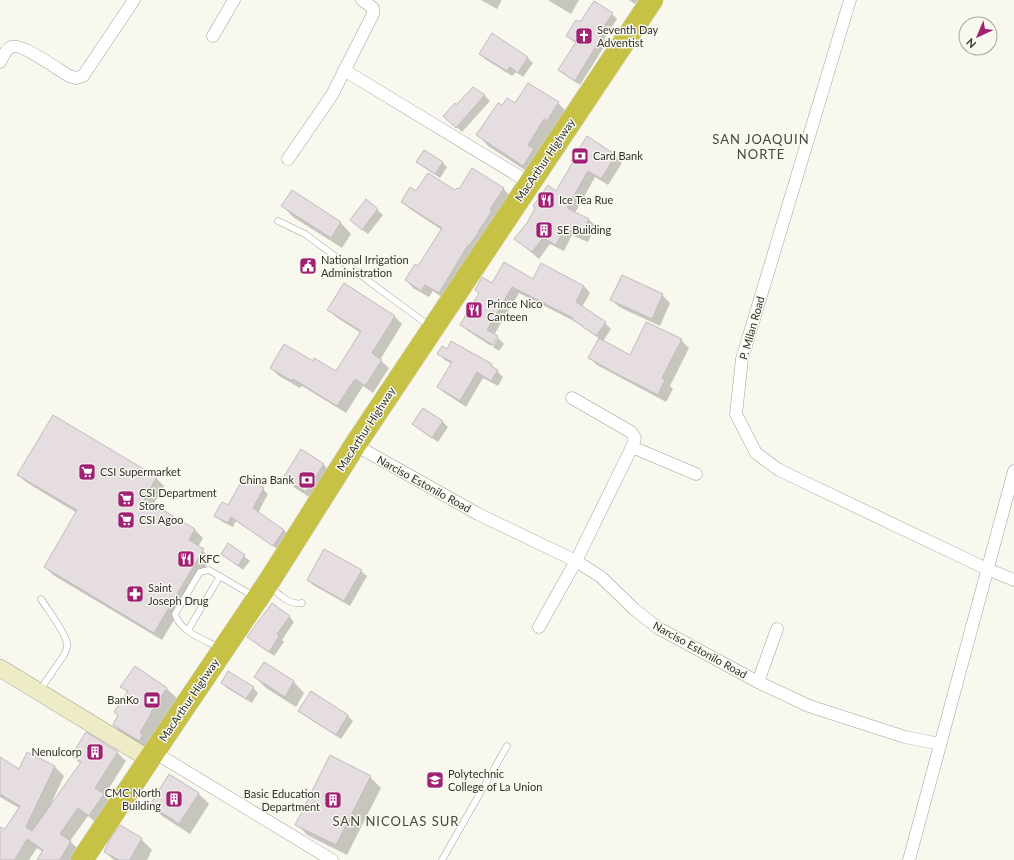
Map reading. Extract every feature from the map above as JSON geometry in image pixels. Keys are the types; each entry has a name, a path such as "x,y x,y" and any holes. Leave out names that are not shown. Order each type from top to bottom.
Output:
{"highway":[{"name":"MacArthur Highway","path":"82,860 151,755 263,591 355,445 652,0"}],"street":[{"path":"0,62 6,51 11,46 16,46 26,50 69,76 76,78 83,76 134,0"},
{"path":"213,36 234,0"},
{"path":"288,159 332,95 344,70 363,37 373,14 373,8 362,0"},
{"name":"P. Milan Road","path":"850,0 742,359 736,414 756,453 780,470 987,569 1014,580"},
{"path":"344,70 530,183"},
{"path":"539,627 576,561 635,438 631,432 572,398"},
{"name":"Narciso Estonilo Road","path":"355,445 478,514 576,561 601,577 634,609 658,628 758,682 809,706 846,719 905,737 940,744"},
{"path":"632,447 696,474"},
{"path":"909,860 1014,472"},
{"path":"758,682 777,629"},
{"path":"0,668 39,692 332,860"}],"lane":[{"path":"278,221 305,234 424,322 434,327"},
{"path":"223,650 188,630 177,619 175,614 200,572 209,570 220,576 263,591 274,590 292,603 302,603"},
{"path":"188,630 220,576"},
{"path":"39,692 64,655 67,648 67,642 62,632 41,599"},
{"path":"442,860 508,746"}],"building":[{"path":"594,1 613,13 599,34 602,36 575,81 558,70 576,42 566,36 576,20 580,22"},
{"path":"492,33 528,57 518,73 510,67 507,71 479,54"},
{"path":"528,83 559,102 547,121 544,119 528,145 534,149 523,166 476,135 498,103 502,105 507,98 515,103"},
{"path":"473,87 485,95 456,128 443,116"},
{"path":"587,136 616,155 601,179 588,171 567,208 589,219 581,236 565,228 556,245 543,238 532,252 514,239 527,223 535,208 533,206 548,185 556,191 573,162 571,161"},
{"path":"424,150 443,162 435,174 416,162"},
{"path":"472,168 504,188 490,209 492,211 479,232 469,246 468,245 439,293 425,285 421,291 405,280 415,264 418,266 442,228 401,202 410,187 416,191 428,173 455,190 457,188 459,189"},
{"path":"292,190 341,222 331,238 281,206"},
{"path":"366,199 378,209 362,230 350,220"},
{"path":"504,262 533,279 541,263 584,286 576,302 606,322 596,336 572,319 573,318 512,287 487,330 498,336 493,345 460,325 479,293 475,290 482,277 492,283"},
{"path":"622,275 663,294 652,319 610,300"},
{"path":"344,283 395,316 372,353 382,360 365,386 355,379 337,406 293,379 292,381 270,368 284,344 313,361 314,358 336,371 361,331 327,310"},
{"path":"646,322 682,339 662,378 665,380 658,395 588,358 599,338 630,355"},
{"path":"451,341 492,364 491,366 498,370 491,381 477,372 460,401 437,387 452,362 437,354 442,346 447,349"},
{"path":"423,408 443,421 432,438 412,424"},
{"name":"CSI Agoo","path":"53,415 157,477 144,499 195,529 189,540 204,549 154,633 44,567 77,510 17,475"},
{"path":"301,449 324,464 306,492 283,478"},
{"path":"244,477 264,488 253,508 284,530 273,546 231,517 228,523 214,516 222,502 228,505"},
{"path":"228,543 245,555 238,566 221,554"},
{"path":"324,549 362,570 344,601 307,580"},
{"path":"272,603 290,616 277,634 279,636 269,652 247,637"},
{"path":"264,662 294,681 285,697 254,677"},
{"path":"135,666 167,688 151,712 140,733 143,735 139,741 113,725 118,715 114,712 128,691 120,687"},
{"path":"228,671 254,687 246,699 221,683"},
{"path":"311,691 348,715 336,735 298,711"},
{"path":"86,732 118,752 95,788 104,794 89,816 78,808 60,834 71,841 60,860 37,860 43,850 27,839 15,860 0,860 0,827 5,829 20,806 0,794 0,757 19,769 27,752 55,766 26,827 32,831 81,762 71,756"},
{"name":"Basic Education Department","path":"330,755 371,776 336,845 295,825"},
{"name":"CMC North Building","path":"169,774 199,793 179,824 150,805"},
{"path":"120,825 142,838 130,860 119,860 104,852 109,841"}],"place":[{"name":"Seventh Day Adventist","path":"584,36"},
{"name":"Card Bank","path":"580,156"},
{"name":"Ice Tea Rue","path":"546,200"},
{"name":"SE Building","path":"544,230"},
{"name":"National Irrigation Administration","path":"308,266"},
{"name":"Prince Nico Canteen","path":"474,310"},
{"name":"CSI Supermarket","path":"87,472"},
{"name":"China Bank","path":"307,480"},
{"name":"CSI Department Store","path":"126,499"},
{"name":"CSI Agoo","path":"126,520"},
{"name":"KFC","path":"186,559"},
{"name":"Saint Joseph Drug","path":"135,594"},
{"name":"BanKo","path":"152,700"},
{"name":"Nenulcorp","path":"95,752"},
{"name":"Polytechnic College of La Union","path":"435,780"},
{"name":"CMC North Building","path":"174,799"},
{"name":"Basic Education Department","path":"333,800"}],"district":[{"name":"SAN JOAQUIN NORTE","path":"761,146"},
{"name":"SAN NICOLAS SUR","path":"396,821"}]}
